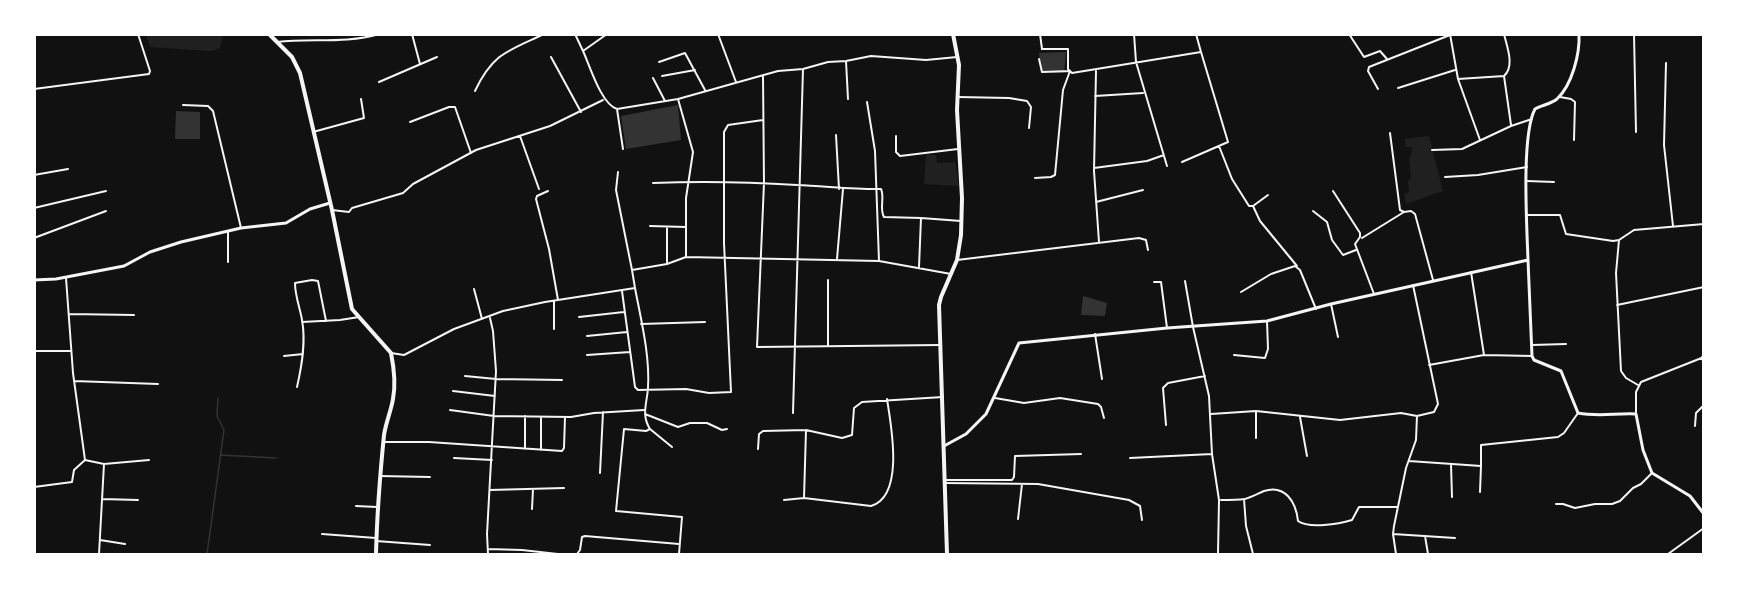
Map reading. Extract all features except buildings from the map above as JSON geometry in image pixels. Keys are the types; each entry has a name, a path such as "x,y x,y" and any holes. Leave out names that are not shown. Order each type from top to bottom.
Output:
{"main road":[{"path":"269,34 292,57 300,73 352,309 391,353 395,382 383,442 377,507 376,555"},
{"path":"947,555 939,305 957,260 962,221 958,149 959,65 953,34"}],"street":[{"path":"34,89 149,74 138,34"},
{"path":"277,42 314,39 342,41 379,34"},
{"path":"412,34 420,64"},
{"path":"475,91 492,63 505,53 544,34"},
{"path":"575,34 604,100 610,107 617,109 678,99 736,82 828,62 871,56 926,60 957,57"},
{"path":"718,34 736,82"},
{"path":"1035,178 1055,175 1063,90 1065,79 1070,71 1070,51 1065,48 1042,48 1040,34"},
{"path":"1134,34 1136,62 1167,166"},
{"path":"1182,162 1228,140 1196,34"},
{"path":"1350,34 1364,57 1380,51 1387,59"},
{"path":"1458,79 1503,76 1509,71 1510,64 1504,34"},
{"path":"1532,356 1526,214 1527,167 1532,119 1535,110 1559,97 1566,87 1575,65 1579,34"},
{"path":"1634,34 1636,132"},
{"path":"583,51 606,35"},
{"path":"1378,89 1369,67 1450,35 1455,70 1480,140"},
{"path":"1040,59 1042,72 1070,71 1075,73 1201,52"},
{"path":"659,62 685,53 705,90"},
{"path":"379,82 437,57"},
{"path":"551,57 581,112"},
{"path":"846,61 848,99"},
{"path":"1666,63 1664,145 1672,226"},
{"path":"793,413 803,69"},
{"path":"662,76 695,70"},
{"path":"1398,88 1455,70"},
{"path":"1096,71 1094,168 1099,242"},
{"path":"763,76 764,183 757,347 940,345"},
{"path":"1503,76 1511,126"},
{"path":"653,78 665,101"},
{"path":"1095,96 1144,93"},
{"path":"958,97 1009,98 1027,101 1031,106 1029,128"},
{"path":"1559,97 1575,102 1574,140"},
{"path":"313,132 364,117 361,99"},
{"path":"678,99 693,152 689,181 686,257"},
{"path":"332,210 348,212 352,208 403,193 413,184 471,153 550,126 604,100"},
{"path":"867,102 875,151 879,261"},
{"path":"183,105 208,106 213,111 241,228"},
{"path":"410,122 449,107 455,107 471,153"},
{"path":"617,109 623,149"},
{"path":"1432,150 1462,149 1511,126 1532,119"},
{"path":"622,291 634,387 638,390 686,389 709,393 731,392 724,258 724,132 726,126 763,120"},
{"path":"1390,133 1400,210 1404,212"},
{"path":"836,135 841,189 837,259"},
{"path":"520,136 539,189"},
{"path":"896,136 896,152 900,156 958,149"},
{"path":"1219,146 1237,187 1249,206 1253,206 1260,221 1297,266 1316,309"},
{"path":"1094,168 1147,161 1164,155"},
{"path":"1445,177 1478,175 1527,167"},
{"path":"34,176 68,169"},
{"path":"618,172 616,190 641,324 648,390 644,410 650,429 672,447"},
{"path":"652,183 689,181 764,183 841,189 876,189 882,191 882,215 884,217 962,221"},
{"path":"1527,181 1554,182"},
{"path":"1096,202 1143,190"},
{"path":"34,208 106,191"},
{"path":"548,191 537,196 536,199 549,249 556,301 554,329"},
{"path":"1332,191 1360,233 1360,237 1355,242 1374,294"},
{"path":"1253,206 1268,195"},
{"path":"34,280 66,278 124,266 150,252 181,242 241,228 286,223 310,209 330,203"},
{"path":"34,238 106,211"},
{"path":"1313,211 1327,222 1332,240 1343,255 1357,249"},
{"path":"1362,238 1404,212 1411,211 1415,214 1433,280"},
{"path":"1526,214 1560,214 1564,232 1568,235 1619,240 1634,230 1704,224"},
{"path":"919,267 921,218"},
{"path":"650,226 686,227"},
{"path":"667,227 667,264"},
{"path":"228,231 228,262"},
{"path":"957,260 1099,242 1143,239 1148,243 1148,250"},
{"path":"1619,240 1616,273 1621,371 1626,378 1638,385"},
{"path":"632,270 667,264 686,257 798,258 879,261 951,274"},
{"path":"944,446 972,429 986,414 1019,343 1095,334 1268,321 1433,280 1528,260"},
{"path":"1241,292 1271,274 1290,266 1297,266"},
{"path":"1471,272 1484,355"},
{"path":"66,278 74,381 85,460"},
{"path":"297,387 303,354 302,322 295,283 316,279 320,284 326,321"},
{"path":"828,280 828,346"},
{"path":"1185,280 1211,414 1212,454 1219,500 1218,555"},
{"path":"1154,282 1161,282 1167,328"},
{"path":"1211,414 1256,411 1340,420 1401,412 1417,416 1434,412 1438,404 1413,285"},
{"path":"1617,305 1704,287"},
{"path":"391,353 404,355 453,329 503,311 635,288"},
{"path":"474,289 482,320"},
{"path":"1331,304 1338,337"},
{"path":"579,317 624,312"},
{"path":"69,314 134,315"},
{"path":"302,322 359,317"},
{"path":"488,555 487,534 496,379 493,332 489,317"},
{"path":"1234,355 1265,358 1268,349 1268,321"},
{"path":"641,324 705,322"},
{"path":"587,336 627,332"},
{"path":"1095,334 1102,379"},
{"path":"1532,345 1566,344"},
{"path":"34,351 71,351"},
{"path":"587,355 630,352"},
{"path":"284,356 303,354"},
{"path":"1429,365 1484,355 1532,356 1539,363 1561,371 1578,413"},
{"path":"1638,385 1686,362 1703,357 1704,365"},
{"path":"465,376 562,380"},
{"path":"1166,425 1163,388 1168,383 1205,376"},
{"path":"74,381 158,384"},
{"path":"1638,385 1636,414 1643,450 1652,474 1690,496 1704,514"},
{"path":"453,391 495,396"},
{"path":"758,449 759,434 762,431 806,430 842,438 852,435 854,408 862,402 943,397"},
{"path":"993,398 1024,403 1060,398 1098,405 1101,407 1104,418"},
{"path":"784,500 804,498 871,506 876,504 885,494 891,477 894,442 887,399"},
{"path":"1695,426 1696,413 1704,405"},
{"path":"450,410 494,416 565,417 644,410"},
{"path":"1256,411 1256,438"},
{"path":"600,473 603,412"},
{"path":"1578,413 1595,416 1615,413 1636,414"},
{"path":"1480,492 1481,445 1557,437 1564,433 1578,413"},
{"path":"645,414 678,427 690,423 707,423 722,430 727,429"},
{"path":"525,416 525,449"},
{"path":"1396,555 1393,534 1409,461 1416,440 1417,416"},
{"path":"541,417 541,450"},
{"path":"383,442 429,442 562,451 565,417"},
{"path":"1300,417 1307,456"},
{"path":"650,429 646,431 624,429 616,511 682,517 679,555"},
{"path":"804,498 806,430"},
{"path":"945,482 1012,480 1015,456 1081,454"},
{"path":"1130,458 1212,454"},
{"path":"454,458 492,460"},
{"path":"85,460 104,464 149,460"},
{"path":"34,487 72,483 74,470 85,460"},
{"path":"1409,461 1481,466"},
{"path":"99,555 104,464"},
{"path":"1452,464 1452,497"},
{"path":"1556,504 1575,508 1611,504 1620,501 1652,474"},
{"path":"380,476 430,477"},
{"path":"945,482 1038,484 1129,500 1140,506 1142,520"},
{"path":"1018,519 1022,484"},
{"path":"490,490 564,488"},
{"path":"532,509 533,489"},
{"path":"1219,500 1244,499 1265,491 1282,491 1293,503 1300,523 1306,524 1336,524 1352,520 1359,507 1398,507"},
{"path":"102,499 138,500"},
{"path":"1244,499 1246,526 1253,555"},
{"path":"356,506 377,507"},
{"path":"1668,555 1704,528"},
{"path":"322,534 430,545"},
{"path":"1393,534 1455,538"},
{"path":"577,555 582,537 585,536 679,544"},
{"path":"1425,536 1428,555"},
{"path":"99,540 125,544"},
{"path":"488,549 558,555"},
{"path":"519,550 519,555"}],"shaded area":[{"path":"146,34 223,35 220,48 211,51 150,47"},
{"path":"1066,52 1064,73 1041,72 1039,53"},
{"path":"678,105 681,140 626,149 621,116"},
{"path":"176,111 200,112 200,139 175,139"},
{"path":"1429,136 1443,191 1406,204 1404,194 1409,192 1408,180 1411,179 1409,156 1411,156 1412,147 1406,147 1405,139"},
{"path":"926,155 936,155 937,163 955,162 959,186 924,184"},
{"path":"1083,296 1107,303 1105,316 1081,315"}],"waterway":[{"path":"207,554 224,430 217,416 218,398"},
{"path":"220,455 276,458"}]}
